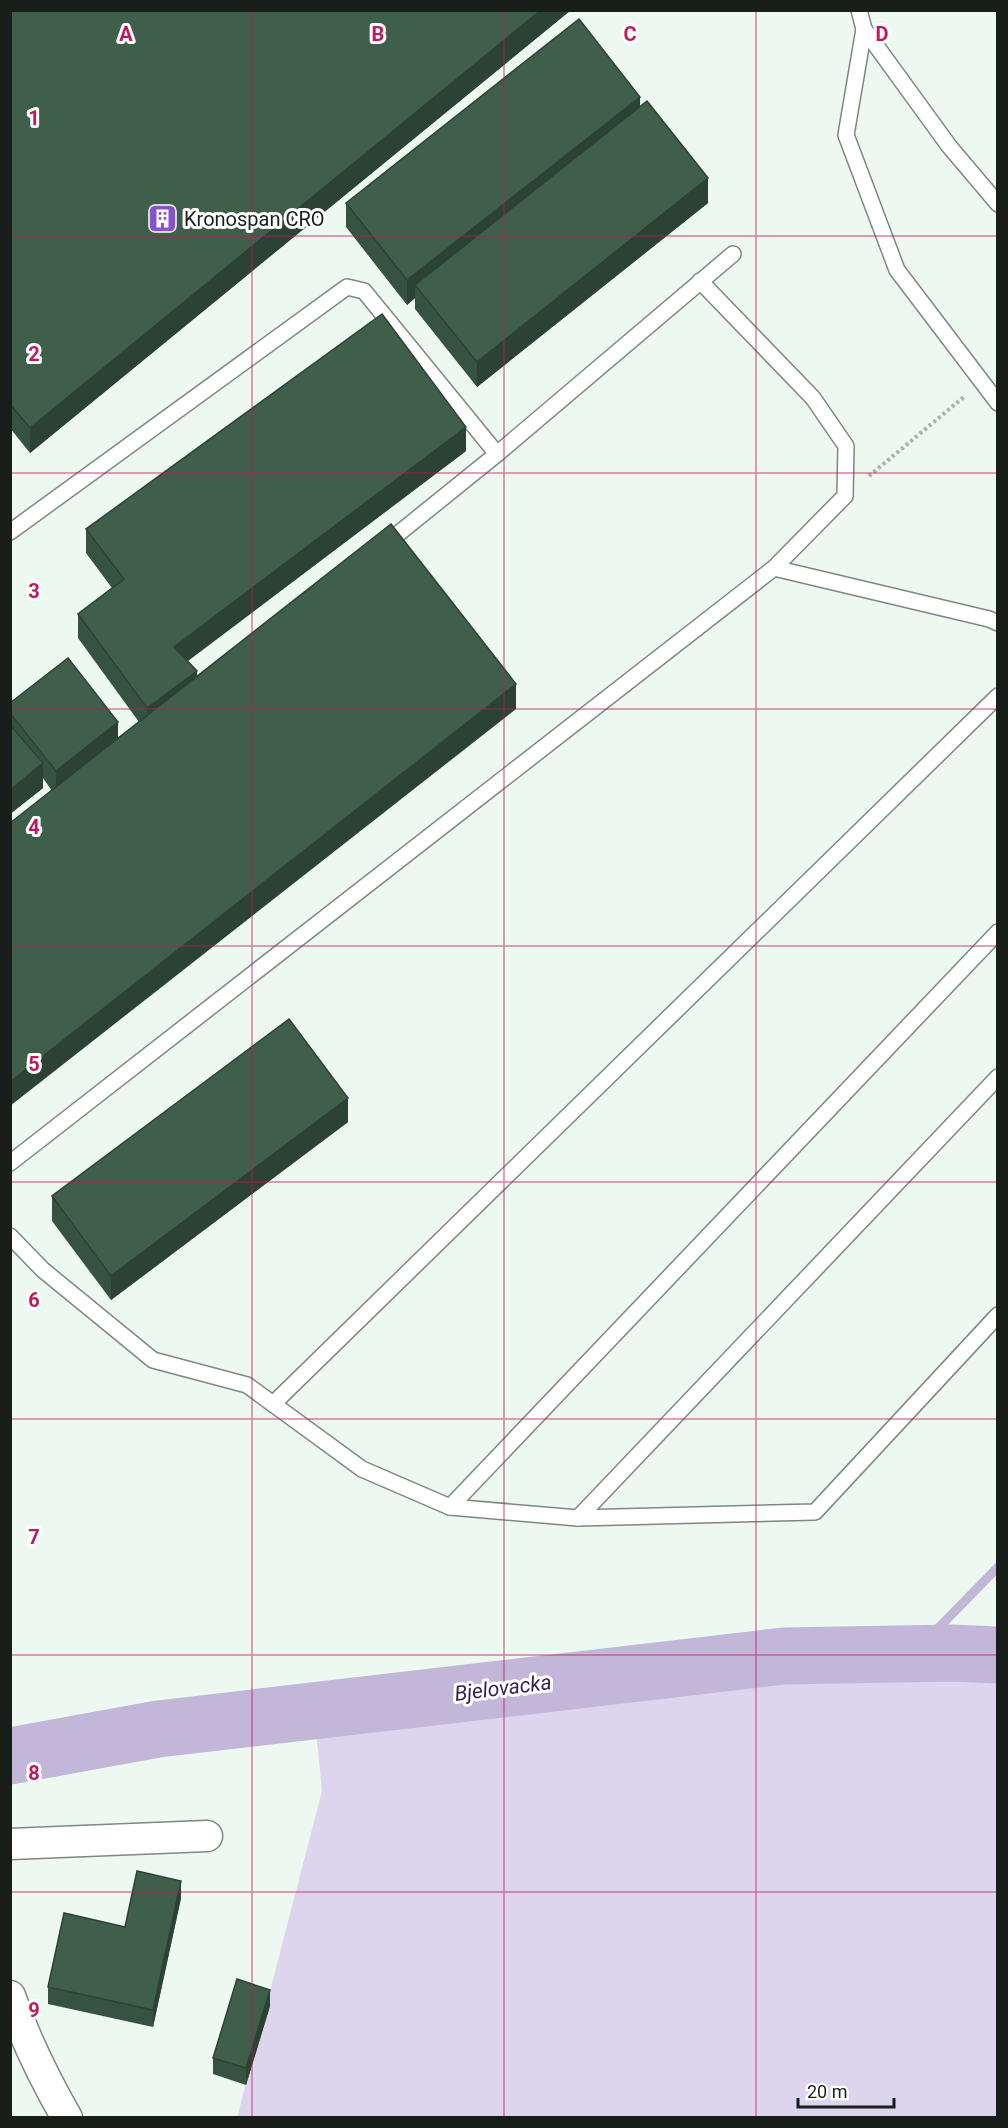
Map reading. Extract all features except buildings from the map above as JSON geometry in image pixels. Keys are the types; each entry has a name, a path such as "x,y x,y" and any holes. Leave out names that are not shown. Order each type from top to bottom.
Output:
{"street":[{"path":"10,1844 207,1836"},
{"path":"10,1996 43,2075 67,2118"}],"lane":[{"path":"859,10 864,29 949,146 998,204"},
{"path":"864,29 846,135 897,270 998,403"},
{"path":"369,557 497,454 733,254"},
{"path":"10,1163 774,568 844,496 846,446 813,398 700,281"},
{"path":"10,532 347,287 364,291 497,454"},
{"path":"774,568 967,613 998,623"},
{"path":"273,1404 998,696"},
{"path":"450,1507 998,932"},
{"path":"578,1518 998,1077"},
{"path":"10,1236 43,1270 153,1360 247,1385 362,1469 450,1507 578,1518 815,1512 998,1315"}],"path":[{"path":"844,496 981,382"}],"shaded area":[{"path":"939,1653 997,1655 997,2117 237,2118 322,1791 314,1710 784,1656"}],"waterway":[{"path":"914,1653 998,1567"},
{"name":"Bjelovacka","path":"10,1756 158,1729 784,1656 952,1653 998,1655"}],"place":[{"name":"Kronospan CRO","path":"163,219"}]}
